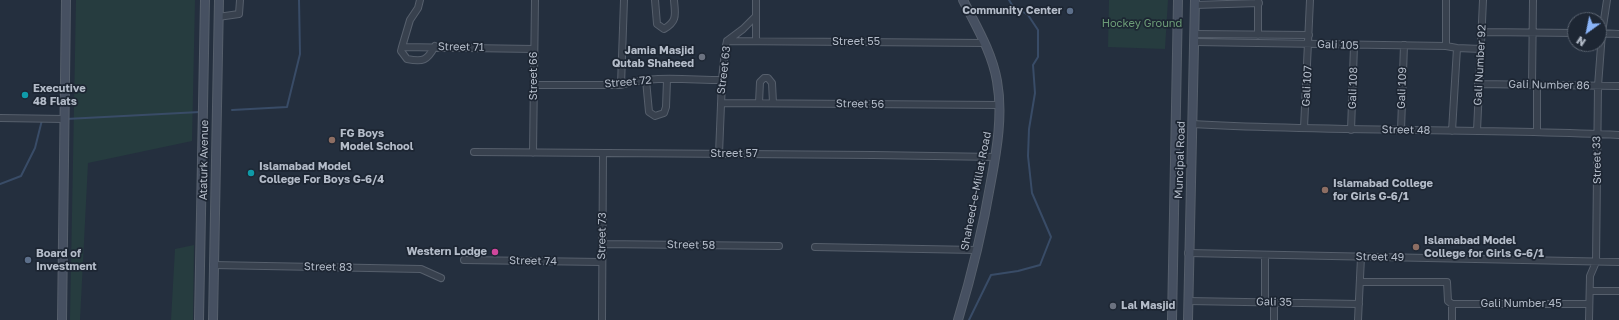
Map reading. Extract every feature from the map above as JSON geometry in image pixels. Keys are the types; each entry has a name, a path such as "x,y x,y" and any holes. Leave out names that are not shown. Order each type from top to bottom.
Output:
{"street":[{"path":"62,320 66,0"},
{"name":"Ataturk Avenue","path":"199,320 205,0"},
{"name":"Ataturk Avenue","path":"213,320 219,0"},
{"path":"218,17 239,14 240,0"},
{"path":"420,0 418,8 410,20 401,51 407,59 422,60 430,56 435,46"},
{"name":"Street 66","path":"533,152 535,0"},
{"path":"621,85 624,0"},
{"path":"655,0 657,24 664,29 672,24 676,17 674,0"},
{"path":"756,0 756,41"},
{"name":"Shaheed-e-Millat Road","path":"958,320 976,250 995,157 999,124 997,81 985,43 963,0"},
{"name":"Muncipal Road","path":"1172,320 1178,0"},
{"name":"Gali 107","path":"1304,128 1310,0"},
{"path":"1446,0 1446,46"},
{"name":"Gali Number 92","path":"1476,131 1483,0"},
{"path":"1533,0 1537,132"},
{"name":"Street 33","path":"1604,12 1607,0"},
{"path":"1195,2 1258,2 1258,35"},
{"name":"Muncipal Road","path":"1188,320 1188,253 1195,2"},
{"name":"Street 63","path":"719,154 722,80 727,42 756,16"},
{"path":"1482,32 1567,33"},
{"path":"1607,33 1619,34"},
{"path":"1195,38 1258,35 1309,35"},
{"name":"Gali 105","path":"1195,38 1354,46 1404,45 1481,49"},
{"name":"Street 55","path":"727,42 985,43"},
{"name":"Gali 109","path":"1401,130 1404,45"},
{"name":"Street 71","path":"402,47 435,46 534,49"},
{"name":"Gali 108","path":"1351,130 1354,46"},
{"path":"1452,131 1457,48"},
{"name":"Street 33","path":"1589,320 1590,276 1596,262 1598,191 1596,134 1599,52"},
{"path":"760,103 760,82 764,78 768,78 772,83 773,103"},
{"path":"646,80 649,112 655,116 664,113 666,107 667,80"},
{"name":"Street 72","path":"534,85 621,85 633,81 646,80 722,80"},
{"name":"Gali Number 86","path":"1478,84 1619,86"},
{"name":"Street 56","path":"721,102 999,105"},
{"path":"0,118 64,119"},
{"name":"Street 48","path":"1192,124 1252,128 1537,132 1619,136"},
{"name":"Street 57","path":"474,152 873,154 995,157"},
{"name":"Street 73","path":"602,320 601,262 603,152"},
{"path":"201,236 214,236"},
{"name":"Street 58","path":"602,244 779,246"},
{"path":"815,247 976,250"},
{"name":"Street 49","path":"1188,253 1619,262"},
{"path":"1265,255 1265,302"},
{"path":"1358,320 1361,257"},
{"name":"Street 74","path":"464,260 601,262"},
{"name":"Street 83","path":"213,265 421,269 441,278"},
{"path":"1361,282 1447,282 1448,301 1452,304 1452,320"},
{"path":"1173,290 1188,290"},
{"path":"1590,290 1619,292"},
{"name":"Gali 35","path":"1188,301 1359,304"},
{"path":"1274,302 1274,320"},
{"name":"Gali Number 45","path":"1452,304 1589,304"}],"green space":[{"path":"76,0 195,0 192,141 88,163 80,320 70,320"},
{"name":"Hockey Ground","path":"1109,0 1168,0 1165,49 1108,47"},
{"path":"194,245 193,320 171,320 175,249"}],"waterway":[{"path":"232,110 287,107 300,54 299,0"},
{"path":"969,320 991,275 1018,271 1040,265 1051,237 1032,193 1028,156 1029,129 1035,93 1033,65 1038,57 1038,30 1028,15 1012,5 1009,0"},
{"path":"66,119 200,112"},
{"path":"0,184 21,176 35,148 42,120"}],"place":[{"name":"Community Center","path":"1070,11"},
{"name":"Jamia Masjid Qutab Shaheed","path":"702,57"},
{"name":"Executive 48 Flats","path":"25,95"},
{"name":"FG Boys Model School","path":"332,140"},
{"name":"Islamabad Model College For Boys G-6/4","path":"251,173"},
{"name":"Islamabad College for Girls G-6/1","path":"1325,190"},
{"name":"Islamabad Model College for Girls G-6/1","path":"1416,247"},
{"name":"Western Lodge","path":"495,252"},
{"name":"Board of Investment","path":"28,260"},
{"name":"Lal Masjid","path":"1113,306"}]}
